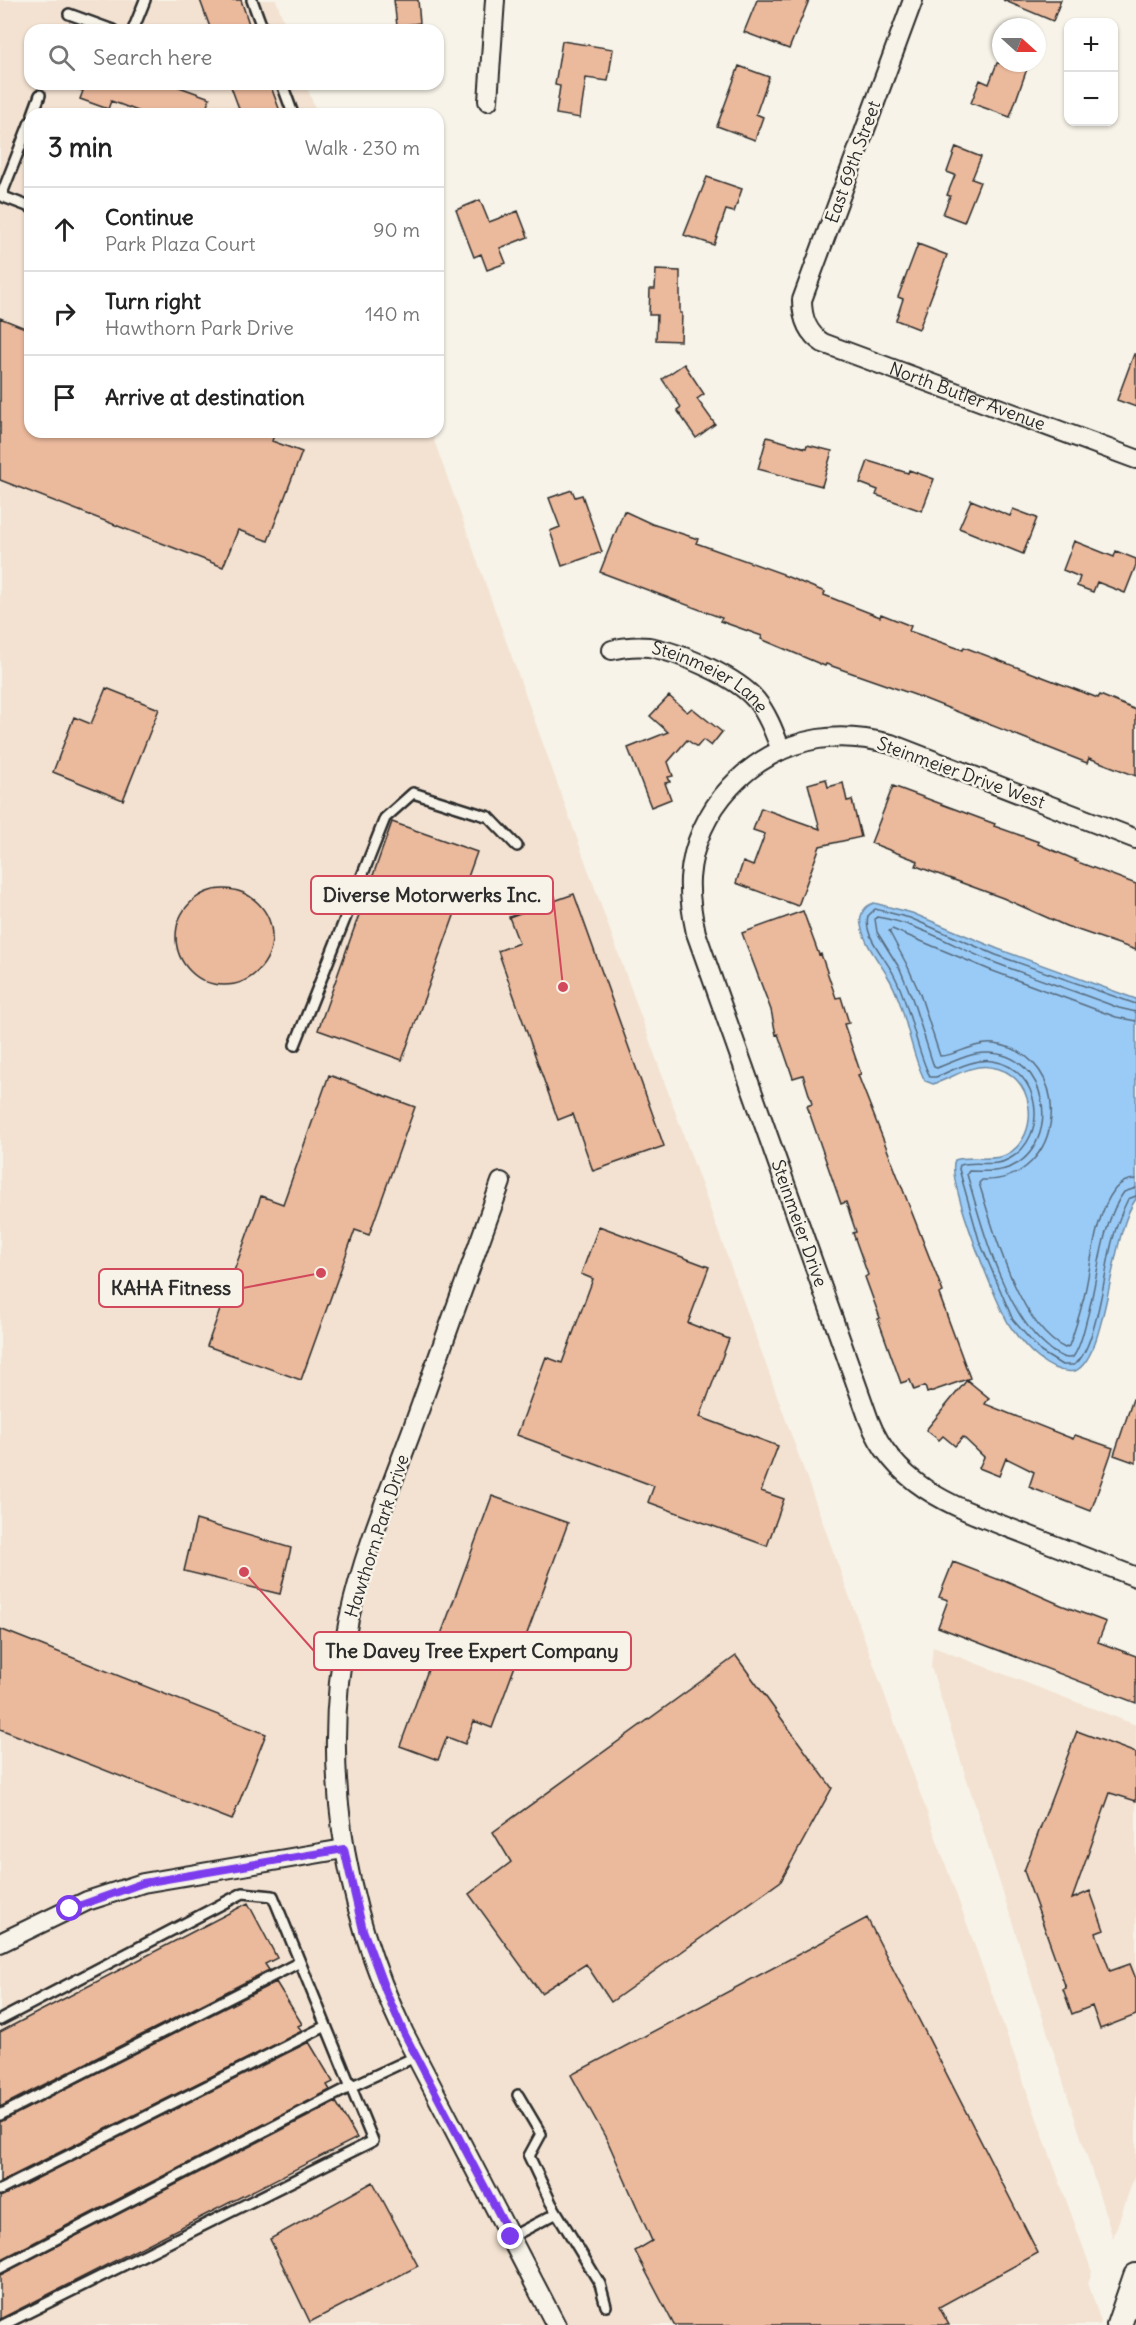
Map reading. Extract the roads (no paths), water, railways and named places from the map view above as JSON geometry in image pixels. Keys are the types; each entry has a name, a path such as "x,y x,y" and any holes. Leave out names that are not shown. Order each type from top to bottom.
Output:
{"main road":[{"path":"1119,2325 1136,2276"}],"street":[{"path":"488,101 495,0"},
{"name":"East 69th Street","path":"806,324 802,300 913,0"},
{"name":"North Butler Avenue","path":"806,324 812,334 823,343 1136,459"},
{"name":"Steinmeier Lane","path":"612,650 634,646 650,648 714,671 732,680 755,699 767,715 781,750"},
{"name":"Steinmeier Drive West","path":"781,750 816,739 835,737 864,738 891,744 1136,839"},
{"name":"Steinmeier Drive","path":"781,750 754,765 739,777 715,806 698,840 690,877 690,905 696,933 872,1428 899,1467 919,1486 944,1502 1136,1577"},
{"name":"Hawthorn Park Drive","path":"501,1182 373,1537 350,1617 342,1666 337,1721 336,1787 344,1849 373,1962 400,2025 556,2325"},
{"path":"0,1943 87,1901 143,1883 344,1849"}],"lane":[{"path":"135,24 145,0"},
{"path":"252,0 261,24"},
{"path":"69,14 96,24"},
{"path":"284,90 291,108"},
{"path":"35,108 40,95"},
{"path":"24,137 1,196 24,205"},
{"path":"295,1045 385,818 413,793 489,817 517,846"},
{"path":"0,2020 243,1893 273,1896 373,2141 3,2325"},
{"path":"0,2115 300,1962"},
{"path":"0,2190 326,2026"},
{"path":"0,2268 350,2087 417,2056"},
{"path":"518,2095 541,2134 529,2156 557,2213 600,2284 606,2306"},
{"path":"511,2237 557,2213"}],"water":[{"path":"874,903 912,913 998,949 1136,999 1136,1199 1127,1216 1120,1238 1095,1343 1086,1361 1075,1371 1056,1369 1046,1364 1029,1350 1010,1326 974,1242 954,1171 955,1160 1000,1157 1018,1146 1029,1121 1029,1106 1025,1092 1017,1080 1005,1071 990,1067 968,1070 933,1084 925,1081 894,987 868,945 863,932 862,914 867,906"}],"place":[{"name":"Diverse Motorwerks Inc.","path":"563,987"},
{"name":"KAHA Fitness","path":"321,1273"},
{"name":"The Davey Tree Expert Company","path":"244,1572"}]}
